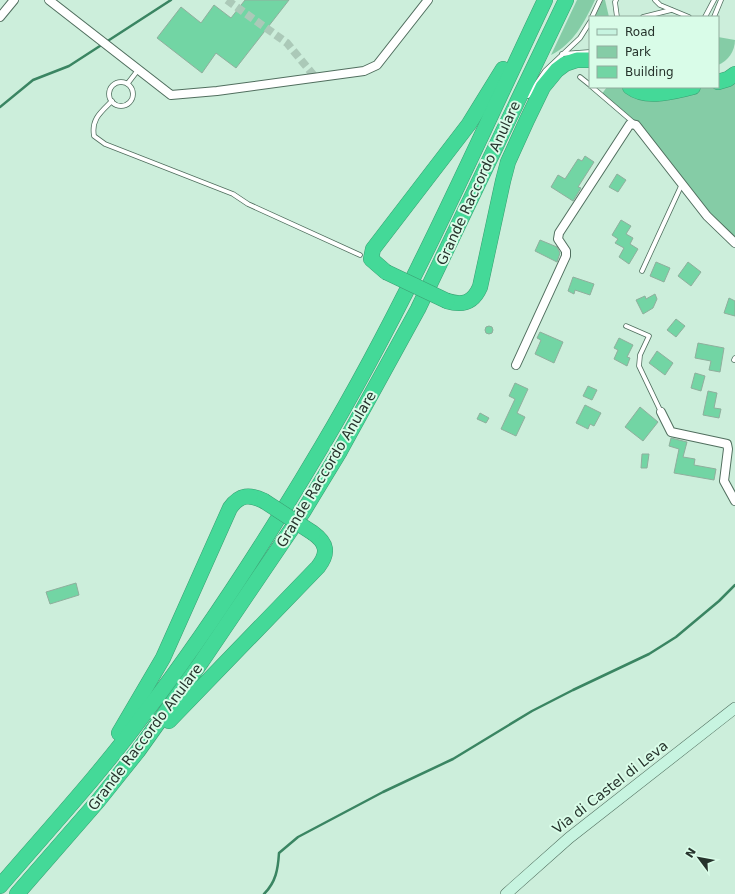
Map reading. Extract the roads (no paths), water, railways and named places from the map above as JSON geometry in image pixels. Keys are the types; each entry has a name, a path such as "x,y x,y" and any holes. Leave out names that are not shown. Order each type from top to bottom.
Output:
{"highway":[{"name":"Grande Raccordo Anulare","path":"17,894 98,801 138,751 267,568 340,451 418,309 566,0"},
{"name":"Grande Raccordo Anulare","path":"0,886 142,718 210,623 268,535 324,444 407,290 545,1"},
{"path":"545,1 470,124 373,249 371,259 386,272 446,301 461,304 468,302 479,290 483,280 508,162 543,87 561,67 577,60 589,60"},
{"path":"719,82 728,79 735,74"},
{"path":"632,88 640,92 650,94 687,88"},
{"path":"91,780 163,658 230,508 237,499 244,496 254,497 264,501 313,533 324,542 326,549 324,558 318,566 138,751"}],"street":[{"path":"0,17 14,0"},
{"path":"49,0 171,95 217,91 364,71 377,65 428,0"},
{"path":"516,365 566,256 566,251 558,239 559,233 630,124 636,125 713,222 735,243"},
{"path":"661,412 669,431 726,444 728,449 724,481 735,501"},
{"name":"Via di Castel di Leva","path":"506,894 569,838 735,708"}],"lane":[{"path":"592,16 600,0"},
{"path":"616,0 617,16"},
{"path":"655,0 660,5 686,16"},
{"path":"706,16 714,0"},
{"path":"714,16 721,0"},
{"path":"647,16 671,10"},
{"path":"524,102 539,79 562,54 578,41 589,24"},
{"path":"562,54 589,52"},
{"path":"128,83 138,70"},
{"path":"580,77 589,84"},
{"path":"120,82 128,83 132,88 133,95 130,101 124,105 118,105 112,101 109,93 112,86 120,82"},
{"path":"593,88 636,125"},
{"path":"112,101 94,119 92,127 94,136 105,144 233,194 248,204 360,256"},
{"path":"488,161 518,113"},
{"path":"642,271 677,192 683,184"},
{"path":"626,326 649,336 640,355 639,366 661,412"}],"waterway":[{"path":"0,107 33,80 69,66 171,0"},
{"path":"264,894 276,875 279,853 298,837 383,792 453,759 532,711 649,654 676,637 719,601 735,585"}],"tunnel":[{"path":"227,0 287,43 315,77"}]}
